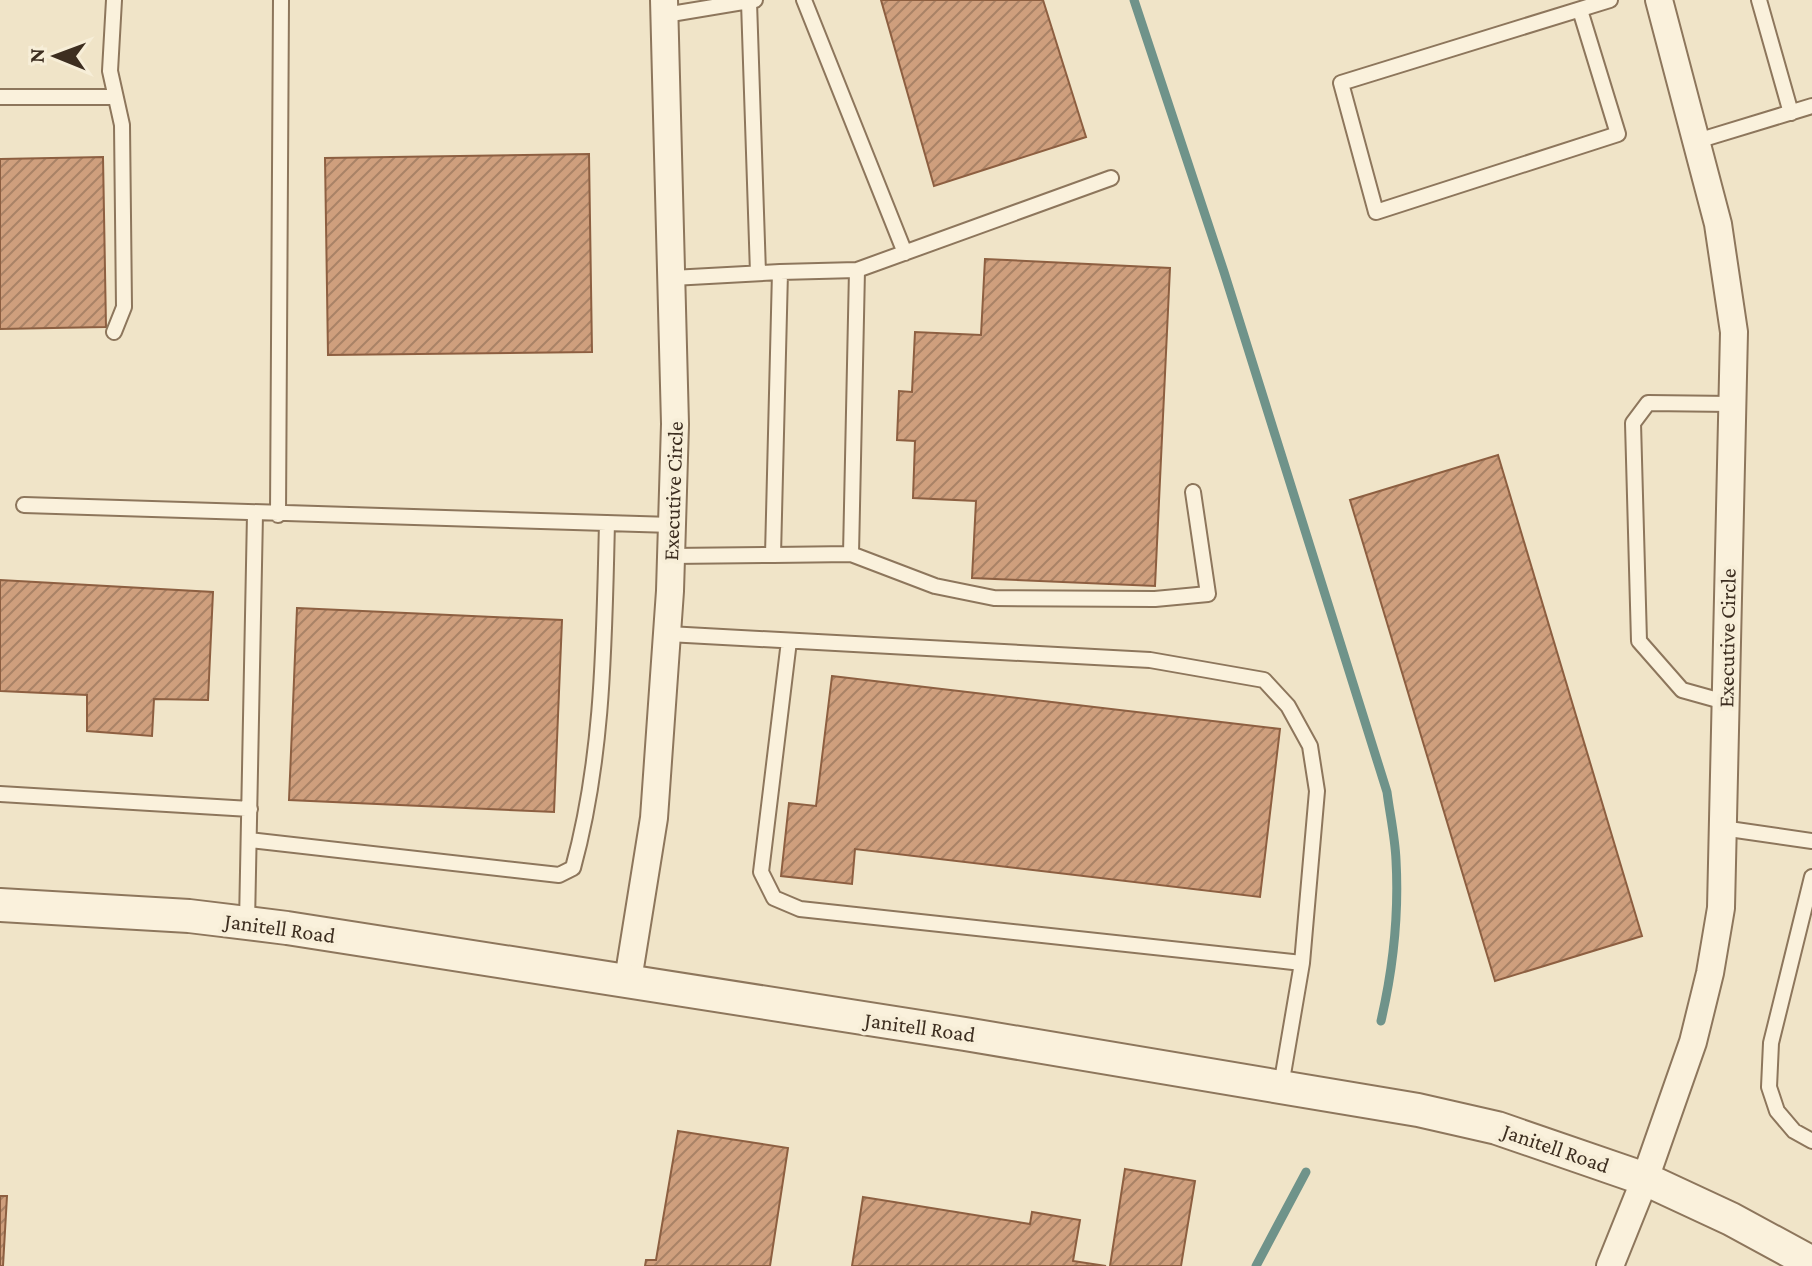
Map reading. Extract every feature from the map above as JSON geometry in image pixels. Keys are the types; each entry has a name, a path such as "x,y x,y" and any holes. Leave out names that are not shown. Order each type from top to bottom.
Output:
{"street":[{"name":"Executive Circle","path":"1610,1266 1645,1179 1693,1042 1710,973 1721,908 1734,332 1718,224 1659,0"},
{"name":"Executive Circle","path":"628,980 654,818 671,556 675,424 664,8"},
{"name":"Janitell Road","path":"0,905 189,916 247,923 628,980 1418,1110 1497,1128 1645,1179 1731,1219 1812,1263"}],"lane":[{"path":"114,0 110,71 122,125 124,307 114,332"},
{"path":"278,515 281,0"},
{"path":"804,0 905,253"},
{"path":"1580,10 1618,134 1376,212 1341,83 1610,0"},
{"path":"1759,0 1791,113"},
{"path":"664,8 753,1 758,273"},
{"path":"0,97 115,97"},
{"path":"1697,141 1812,106"},
{"path":"672,278 857,270 1111,178"},
{"path":"851,554 857,270"},
{"path":"773,555 780,272"},
{"path":"1725,702 1682,690 1639,641 1633,423 1648,403 1732,404"},
{"path":"671,556 851,554 935,586 994,598 1155,599 1208,594 1193,492"},
{"path":"24,505 672,525"},
{"path":"247,923 255,514"},
{"path":"249,840 559,875 573,868 582,837 603,687 607,523"},
{"path":"668,634 1150,660 1264,680 1288,706 1310,746 1317,791 1302,963 1281,1086"},
{"path":"789,641 761,872 774,898 800,909 1302,963"},
{"path":"0,794 250,809"},
{"path":"1722,828 1812,841"},
{"path":"1812,877 1771,1043 1769,1087 1777,1111 1794,1131 1812,1141"}],"building":[{"path":"881,0 1043,0 1086,137 934,186"},
{"path":"589,154 592,352 328,355 325,158"},
{"path":"103,157 106,327 0,329 0,159"},
{"path":"985,259 1170,268 1155,586 972,578 976,501 913,498 915,441 897,440 899,391 912,392 915,332 981,335"},
{"path":"1498,455 1642,936 1495,981 1350,500"},
{"path":"0,580 213,592 208,700 154,699 152,736 87,731 87,695 0,691"},
{"path":"297,608 562,620 554,812 289,800"},
{"path":"832,676 1280,729 1260,897 855,849 852,884 781,876 789,803 816,806"},
{"path":"678,1131 788,1148 770,1266 645,1266 646,1260 656,1260"},
{"path":"1125,1169 1195,1181 1181,1266 1110,1266"},
{"path":"0,1196 7,1196 3,1266 0,1266"},
{"path":"863,1197 1030,1224 1032,1212 1080,1220 1073,1261 1106,1266 852,1266"}],"waterway":[{"path":"1134,0 1224,272 1387,792 1395,851 1397,901 1392,961 1381,1021"},
{"path":"1256,1266 1306,1172"}]}
